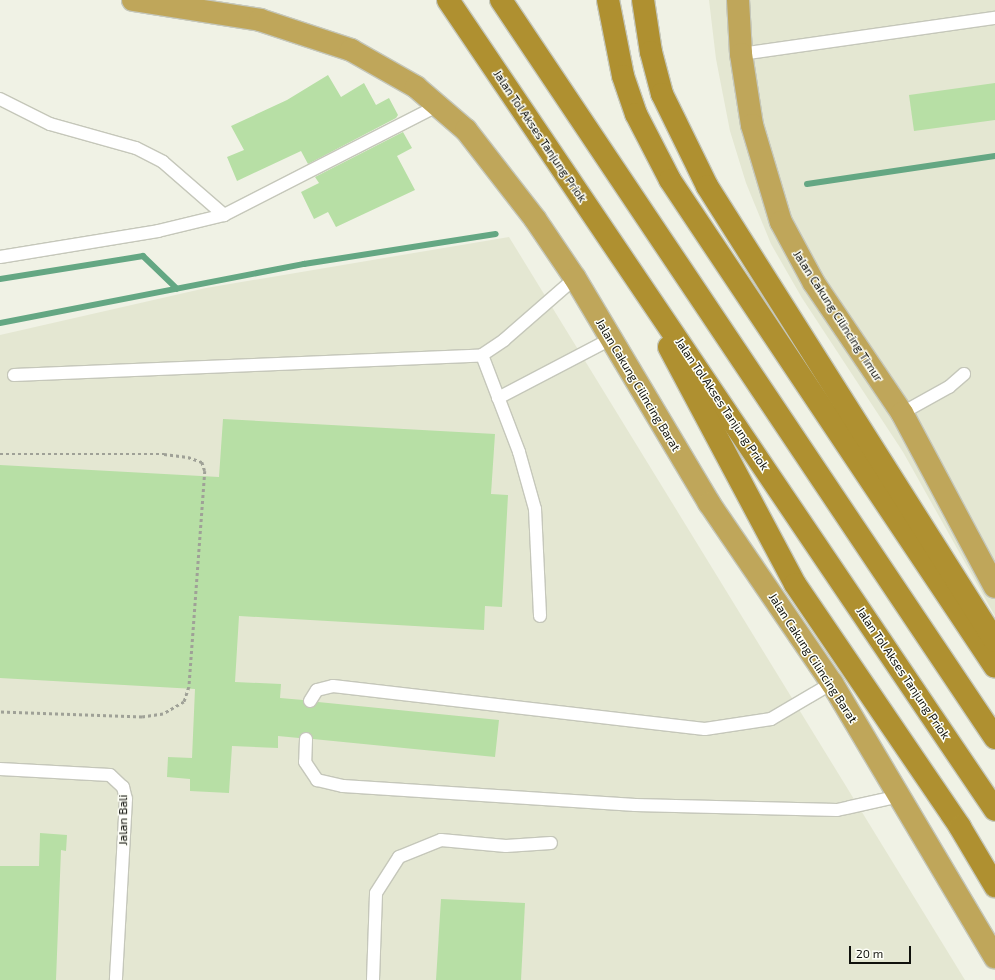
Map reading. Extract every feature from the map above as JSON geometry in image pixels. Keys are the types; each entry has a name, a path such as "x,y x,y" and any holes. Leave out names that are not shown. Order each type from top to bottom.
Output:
{"highway":[{"name":"Jalan Cakung Cilincing Barat","path":"133,0 216,11 306,33 351,50 389,70 439,106 492,160 604,343 709,503 832,683 995,956"},
{"path":"443,0 485,57"},
{"name":"Jalan Tol Akses Tanjung Priok","path":"448,0 485,57 995,810"},
{"path":"501,0 995,738"},
{"path":"608,0 623,76 636,114 670,180 995,667"},
{"path":"643,0 651,52 662,94 680,134 735,234 995,641"},
{"name":"Jalan Cakung Cilincing Timur","path":"738,0 741,54 752,125 781,222 814,283 902,413 995,587"},
{"path":"611,241 795,584 960,826 995,886"}],"lane":[{"path":"741,54 995,18"},
{"path":"0,99 50,124 136,148 163,162 224,215"},
{"path":"0,257 158,231 224,215 439,106"},
{"path":"14,375 482,355 504,340 568,284"},
{"path":"498,398 604,343"},
{"path":"482,355 535,509 540,616"},
{"path":"902,413 949,387 964,374"},
{"path":"310,701 317,690 333,686 688,729 720,728 772,719 803,699 832,683"},
{"path":"306,738 305,762 317,780 343,786 635,805 837,810 900,796"},
{"name":"Jalan Bali","path":"0,769 110,775 123,787 126,799 116,980"},
{"path":"373,980 376,893 399,857 441,840 506,846 551,843"}],"path":[{"path":"0,454 164,454 188,457 202,462 205,471 189,687 184,702 163,714 142,717 0,712"}],"shaded area":[{"path":"709,0 995,0 995,616 903,452 802,298 771,244 746,183 730,131 716,59"},
{"path":"509,237 965,980 0,980 0,335 206,288"}],"building":[{"path":"328,75 341,97 364,83 376,105 389,98 398,115 396,118 308,164 301,151 237,181 227,157 244,150 231,126 287,100"},
{"path":"995,83 995,120 914,131 909,95"},
{"path":"403,132 412,148 397,156 415,190 336,227 328,212 314,219 301,192 319,183 315,177"},
{"path":"223,419 495,434 491,494 508,495 502,607 485,606 484,630 239,616 235,682 281,684 280,698 303,700 309,708 318,702 499,720 495,757 313,739 306,732 299,738 278,736 278,748 232,746 229,793 190,791 190,779 167,777 168,757 192,758 195,689 0,678 0,465 219,477"},
{"path":"40,833 67,835 66,851 61,850 56,980 0,980 0,866 39,866"},
{"path":"441,899 525,903 521,980 436,980"}],"waterway":[{"path":"807,184 995,156"},
{"path":"0,323 304,264 496,234"},
{"path":"0,279 143,256 177,289"}]}
